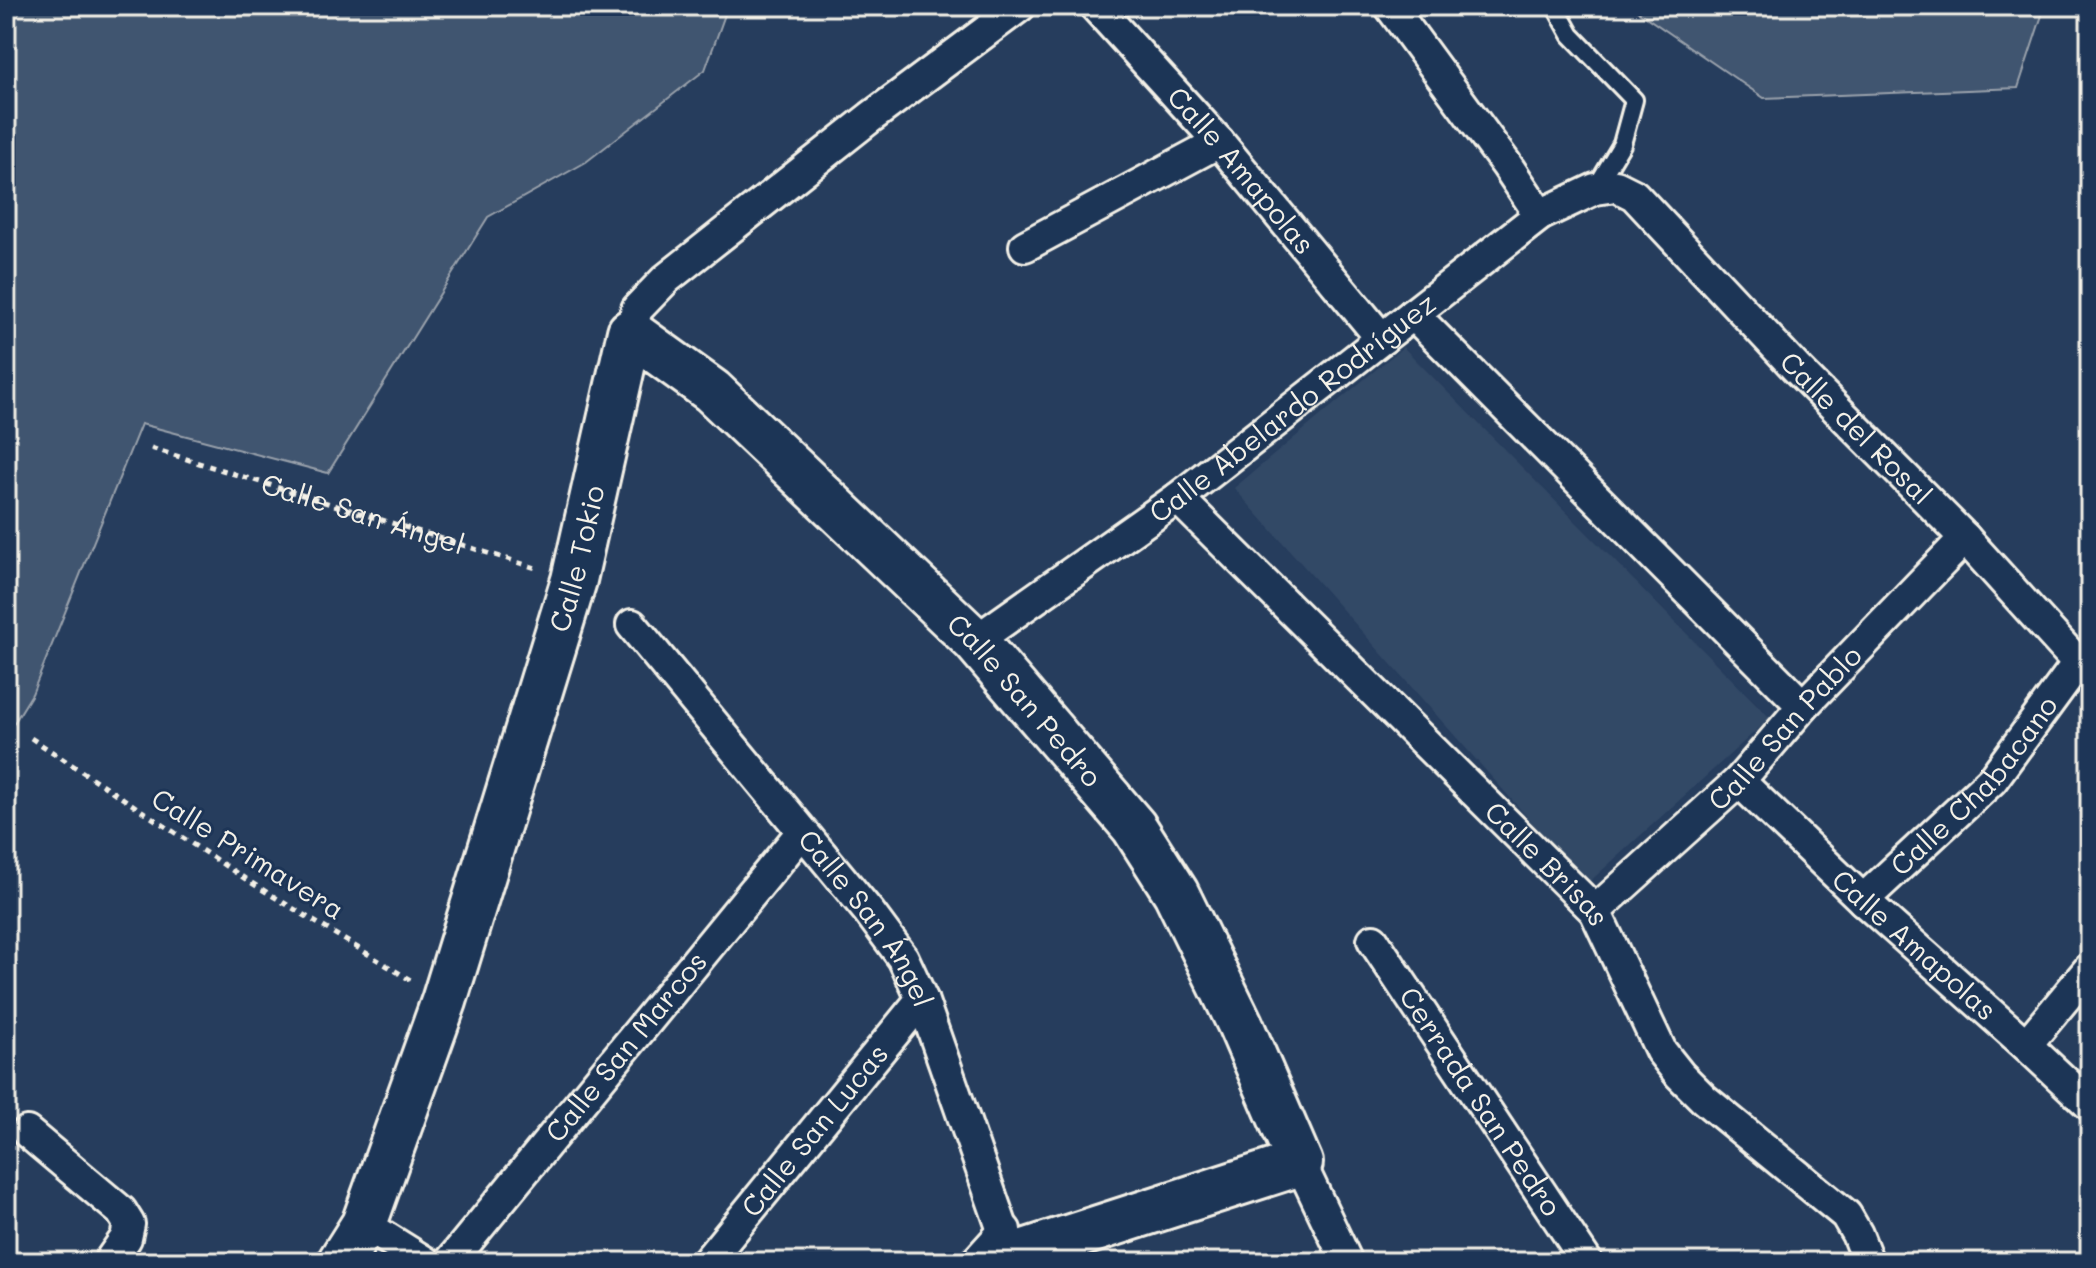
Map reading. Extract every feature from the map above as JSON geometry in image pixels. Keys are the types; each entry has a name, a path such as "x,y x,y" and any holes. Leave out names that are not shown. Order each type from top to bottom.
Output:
{"street":[{"name":"Calle Tokio","path":"340,1262 364,1224 444,1001 574,580 637,309 666,279 871,117 1020,6"},
{"name":"Calle Amapolas","path":"1095,6 1219,142 1382,339"},
{"path":"1390,6 1540,215"},
{"path":"1025,246 1219,142"},
{"name":"Calle Abelardo Rodríguez","path":"975,641 1178,498 1540,215 1606,188"},
{"name":"Calle del Rosal","path":"1606,188 1634,195 1796,368 1965,538 2084,670"},
{"path":"1413,314 1803,706"},
{"name":"Calle San Pedro","path":"630,332 712,391 975,641 1134,827 1176,893 1240,1024 1347,1262"},
{"name":"Calle Brisas","path":"1178,498 1595,911 1661,1051 1704,1099 1846,1215 1868,1262"},
{"name":"Calle San Pablo","path":"1595,911 1739,781 1803,706 1965,538"},
{"name":"Calle San Ángel","path":"632,625 869,912 903,958 922,999 1002,1252"},
{"name":"Calle Chabacano","path":"1863,900 1992,780 2084,670"},
{"name":"Calle Amapolas","path":"1739,781 1863,900 2090,1105"},
{"name":"Calle San Marcos","path":"450,1262 802,832"},
{"name":"Cerrada San Pedro","path":"1373,940 1587,1262"},
{"path":"2026,1045 2090,968"},
{"name":"Calle San Lucas","path":"707,1262 922,999"},
{"path":"27,1132 121,1211 129,1224 126,1238 109,1262"},
{"path":"1002,1252 1300,1163"},
{"path":"364,1224 425,1262"}],"lane":[{"path":"1555,6 1571,35 1634,100 1606,188"}],"path":[{"name":"Calle San Ángel","path":"151,448 574,580"},
{"name":"Calle Primavera","path":"31,738 250,882 444,1001"}],"shaded area":[{"path":"6,6 728,6 705,70 586,162 488,217 328,473 141,424 32,694 6,736"},
{"path":"1630,6 2045,6 2018,88 1764,98"},
{"path":"1403,347 1770,718 1587,884 1234,488"}]}
